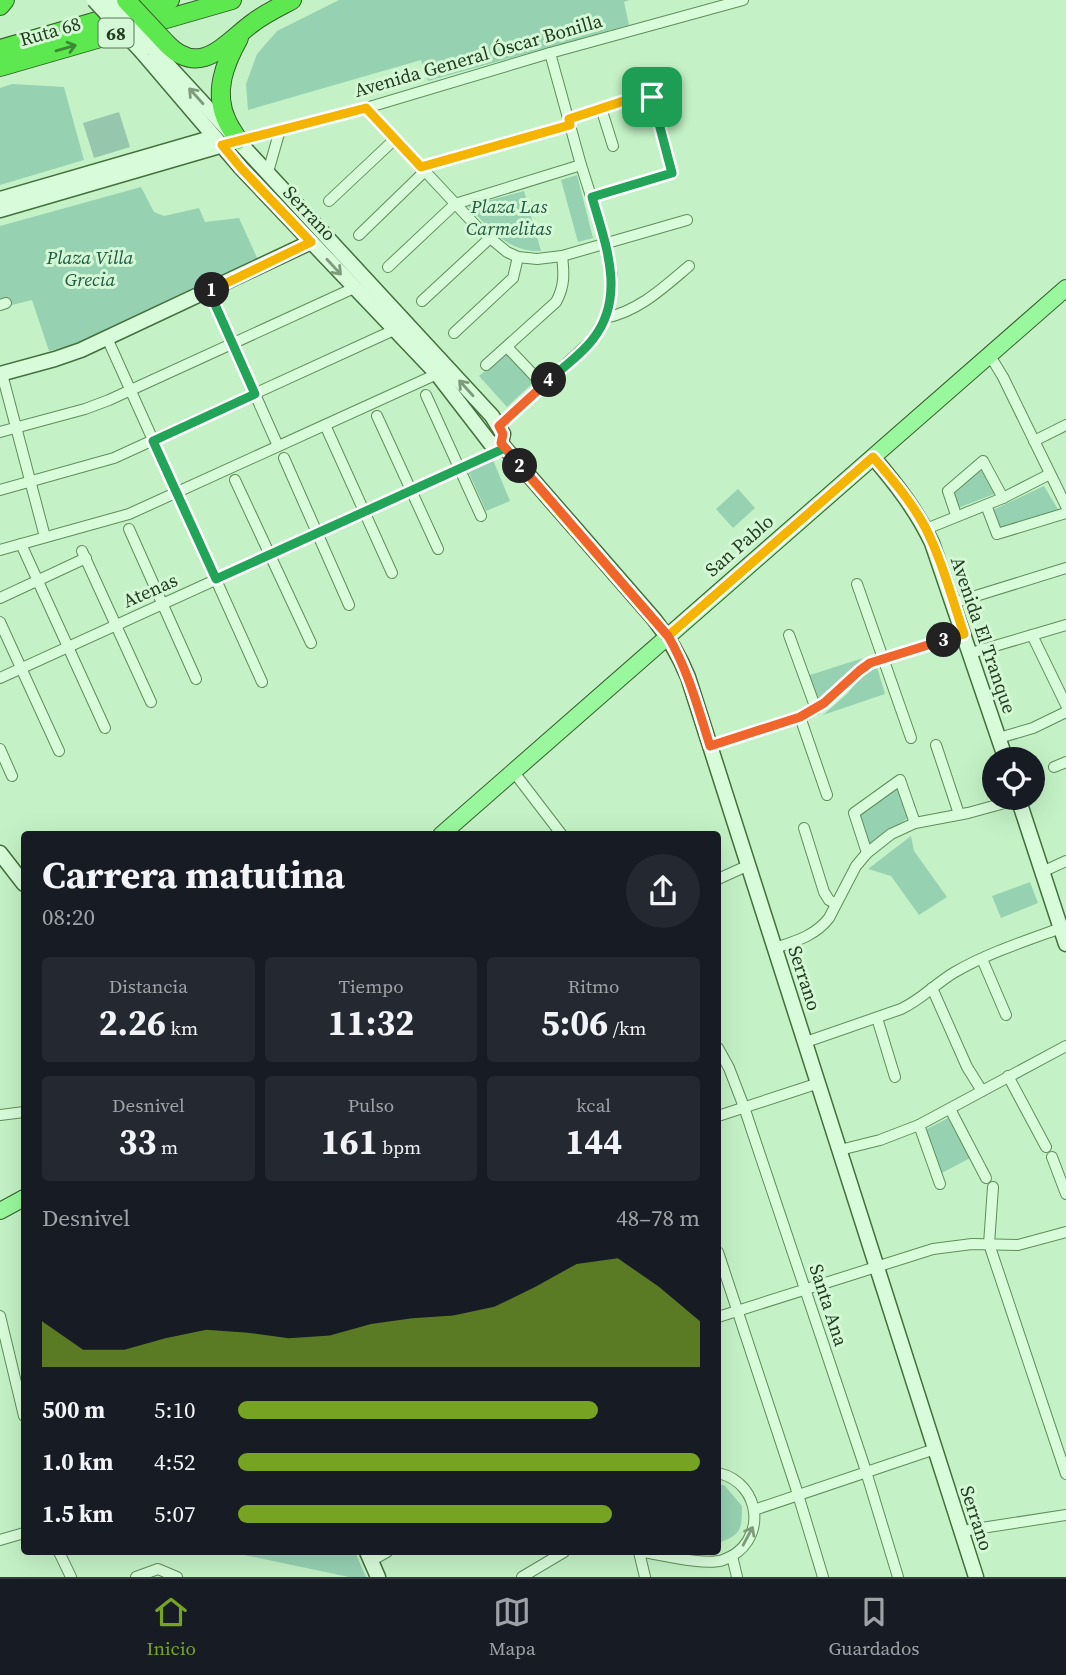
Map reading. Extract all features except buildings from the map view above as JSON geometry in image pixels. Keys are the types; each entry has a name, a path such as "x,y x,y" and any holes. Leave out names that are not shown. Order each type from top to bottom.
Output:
{"highway":[{"path":"0,6 5,0"},
{"path":"127,0 155,49 199,59 214,53 266,14 292,0"},
{"name":"Ruta 68","path":"0,49 170,0"},
{"name":"Ruta 68","path":"0,67 232,0"},
{"path":"230,142 221,94 222,74 242,32"}],"main road":[{"name":"Serrano","path":"94,0 155,49"},
{"name":"Serrano","path":"110,0 219,122 241,168 436,374 491,444 503,446 668,636 677,651 688,677 806,1042 976,1577"},
{"name":"Avenida General Óscar Bonilla","path":"0,199 204,140 230,142"},
{"name":"Serrano","path":"230,142 268,172 499,426"},
{"name":"Avenida General Óscar Bonilla","path":"0,210 230,142"},
{"path":"1,374 70,354 311,242"},
{"name":"San Pablo","path":"446,831 1066,288"},
{"path":"499,426 503,434 503,446"},
{"name":"Avenida El Tranque","path":"873,457 907,499 926,528 1002,747"},
{"path":"1022,810 1066,944"},
{"path":"0,853 21,880"},
{"path":"0,1211 21,1200"},
{"path":"369,1556 378,1577"}],"street":[{"name":"Avenida General Óscar Bonilla","path":"230,142 366,108 550,53 743,0"},
{"path":"499,426 587,346 605,318 612,285 606,243 550,53"},
{"path":"359,235 423,169 648,94 652,97 672,173 592,197"},
{"path":"366,108 489,239 517,257 537,259 562,256 687,219"},
{"path":"601,108 613,146"},
{"name":"Serrano","path":"268,172 280,130"},
{"path":"328,201 395,139"},
{"path":"388,267 455,204 581,164"},
{"path":"422,301 489,239"},
{"path":"485,365 553,306 564,282 562,256"},
{"path":"454,333 513,278 517,257"},
{"path":"605,318 636,307 689,267"},
{"path":"0,432 85,409 354,288"},
{"path":"209,291 278,446"},
{"path":"0,490 114,458 394,330"},
{"path":"107,338 262,682"},
{"path":"507,346 543,385"},
{"path":"989,354 1066,506"},
{"path":"1,374 45,537"},
{"path":"0,550 130,514 436,374"},
{"path":"426,395 481,516"},
{"path":"377,416 438,549"},
{"path":"325,425 392,573"},
{"path":"1034,441 1066,425"},
{"name":"Atenas","path":"0,678 460,469 503,446"},
{"path":"284,458 349,605"},
{"path":"956,515 948,491 983,461 1003,498"},
{"path":"926,528 1003,498 1050,474"},
{"path":"235,480 311,643"},
{"path":"986,505 997,534 1066,513"},
{"path":"129,529 196,679"},
{"path":"21,544 105,728"},
{"path":"0,598 84,554 151,702"},
{"path":"953,603 1066,568"},
{"path":"857,584 911,738"},
{"path":"0,622 59,751"},
{"path":"971,653 1066,625"},
{"path":"710,746 800,717 816,709 864,666 964,634"},
{"path":"789,635 816,709"},
{"path":"1031,635 1066,705"},
{"path":"999,738 1033,728 1066,712"},
{"path":"800,717 827,795"},
{"path":"936,744 959,814"},
{"path":"0,749 12,776"},
{"path":"1054,767 1066,762"},
{"path":"513,771 559,831"},
{"path":"867,853 854,813 900,780 915,822"},
{"path":"775,948 817,931 829,918 851,875 867,853 891,834 915,822 982,809"},
{"path":"804,828 824,892 829,900 836,904"},
{"path":"1042,872 1066,861"},
{"path":"721,878 748,865"},
{"path":"806,1042 908,1006 957,971 982,958 1061,928"},
{"path":"982,958 1006,1015"},
{"path":"932,988 967,1067 982,1091"},
{"path":"877,1018 895,1077"},
{"path":"840,1150 880,1140 919,1125 1066,1046"},
{"name":"Santa Ana","path":"721,1053 744,1107 866,1472 898,1577"},
{"path":"1008,1076 1046,1147"},
{"path":"721,1115 819,1083"},
{"path":"950,1109 989,1182 989,1244 1066,1474"},
{"path":"0,1115 21,1112"},
{"path":"919,1125 940,1184"},
{"path":"1052,1157 1066,1194"},
{"path":"721,1316 921,1252 945,1247 1018,1245 1066,1232"},
{"path":"721,1261 823,1577"},
{"path":"0,1316 5,1357 21,1407"},
{"path":"754,1510 935,1449"},
{"path":"663,1555 713,1562 732,1556 744,1545 752,1532 755,1517 749,1494 741,1484 721,1474"},
{"path":"962,1531 1066,1515"},
{"path":"0,1540 21,1534"},
{"path":"60,1555 71,1577"},
{"path":"524,1576 559,1555"},
{"path":"641,1555 645,1577"},
{"path":"732,1556 737,1577"},
{"path":"136,1577 154,1570 177,1577"}],"green space":[{"path":"339,0 630,0 624,2 629,25 428,81 421,60 248,110 246,84 257,54 277,31"},
{"path":"12,84 64,87 84,160 0,185 0,88"},
{"path":"119,112 130,147 94,158 83,123"},
{"name":"Plaza Las Carmelitas","path":"577,175 593,238 578,242 561,180"},
{"name":"Plaza Villa Grecia","path":"141,187 154,212 164,216 199,208 205,222 239,218 258,260 97,336 49,351 32,300 0,308 0,226"},
{"name":"Plaza Las Carmelitas","path":"524,191 541,251 529,251 509,243 491,230 468,206"},
{"path":"507,351 535,381 507,407 479,376"},
{"path":"493,460 510,501 486,511 468,471"},
{"path":"983,468 997,493 958,508 952,493"},
{"path":"1044,486 1059,511 1000,529 993,510"},
{"path":"738,489 755,508 733,528 716,509"},
{"path":"863,658 826,693 816,700 807,676"},
{"path":"877,667 885,694 823,715 847,694 862,676"},
{"path":"898,786 909,817 868,847 858,815"},
{"path":"911,836 914,851 947,897 919,915 891,876 868,869"},
{"path":"1030,882 1038,903 1001,918 992,896"},
{"path":"948,1118 970,1158 940,1174 925,1130"},
{"path":"721,1485 724,1485 742,1506 739,1530 721,1542"},
{"path":"244,1555 356,1555 366,1577 349,1577"}],"route":[{"path":"652,97 645,94 569,119 570,125 421,167 366,108 222,145 311,242 209,291 255,394 153,441 216,579 505,448 668,636 873,457 907,499 926,528 964,634 870,663 816,709 792,720 710,746 688,677 668,636 650,615 505,448 501,443 503,434 499,426 587,346 602,325 611,294 612,276 606,243 592,197 672,173 652,97"}]}
